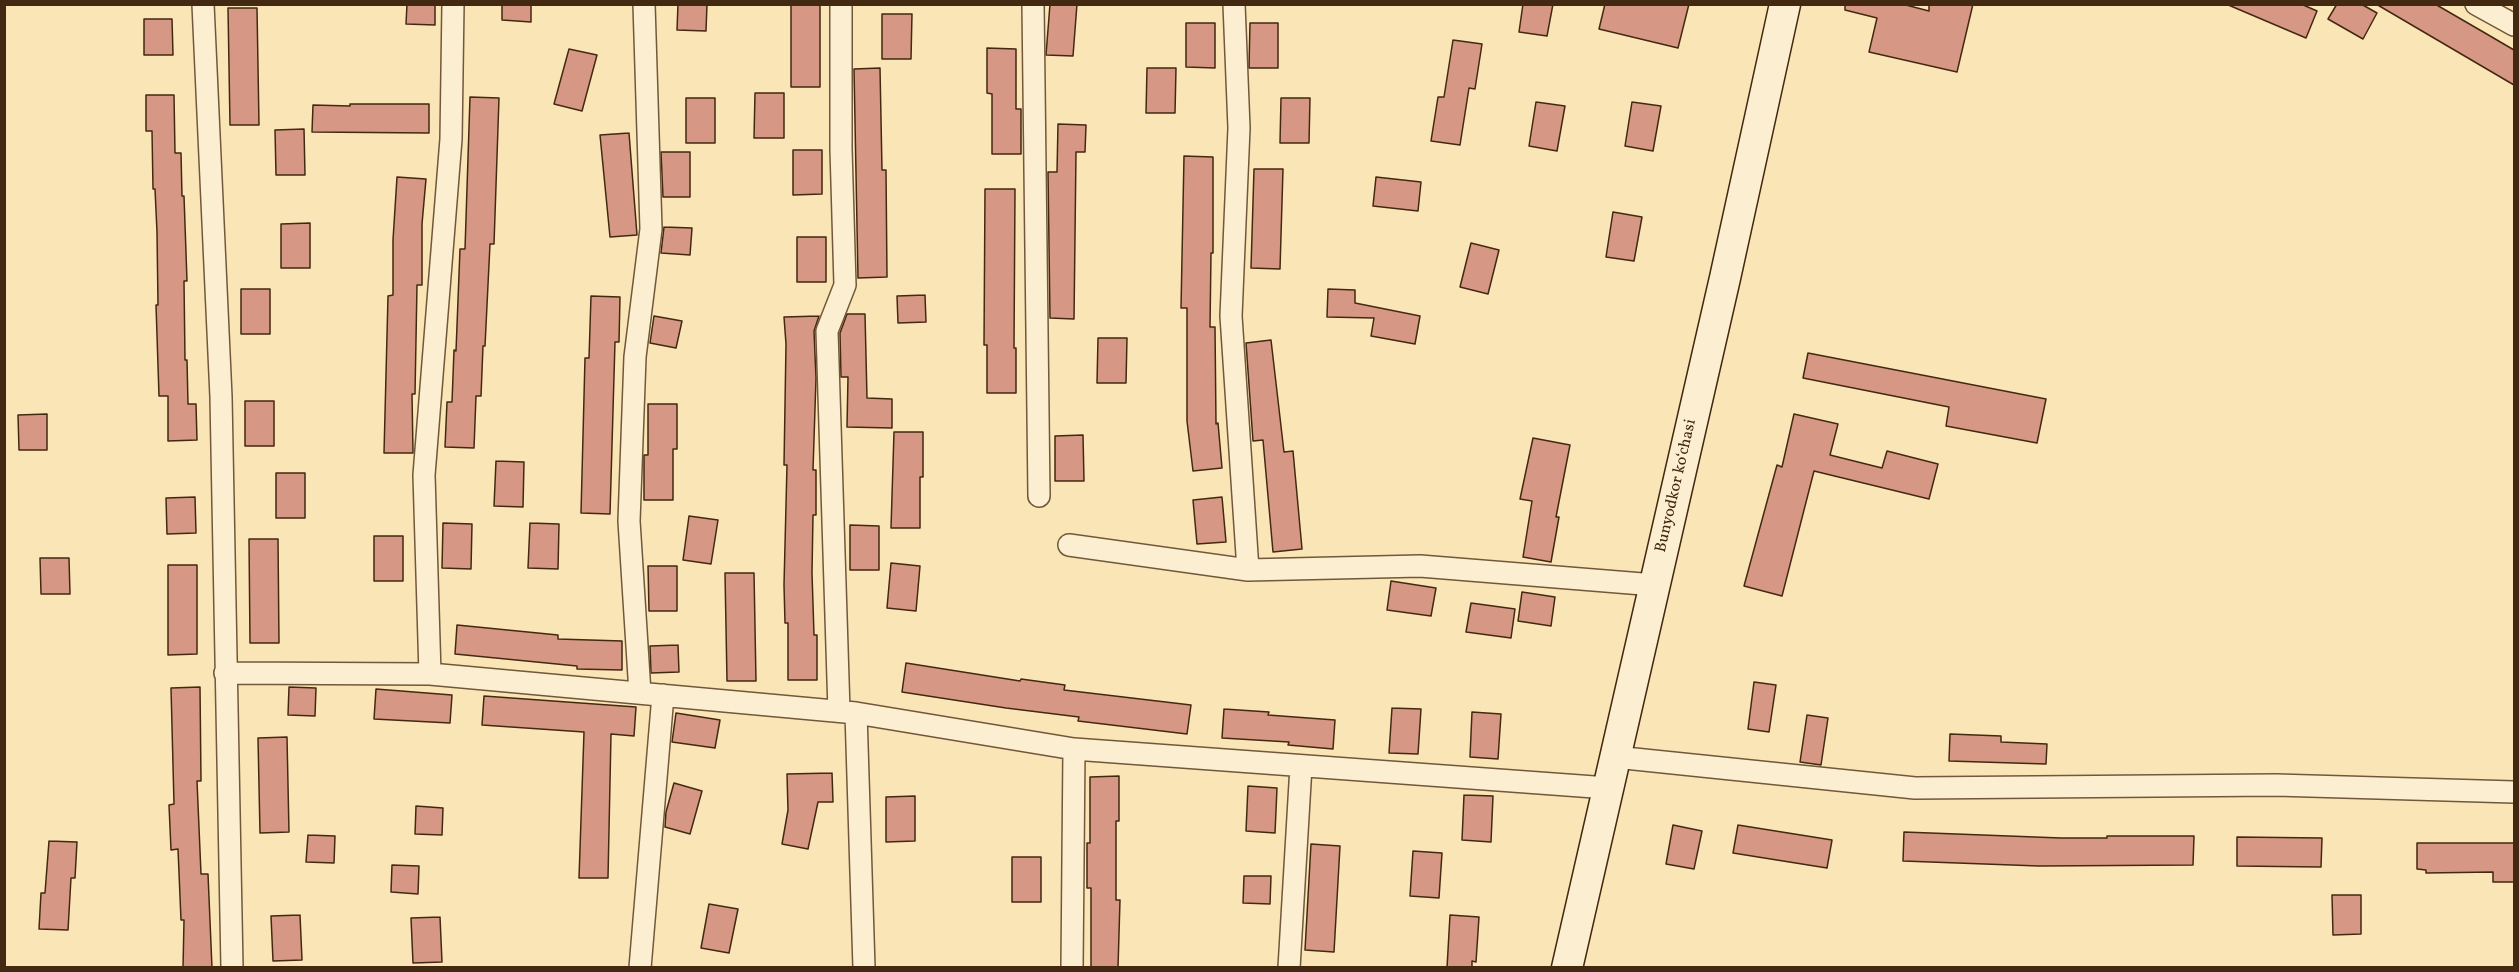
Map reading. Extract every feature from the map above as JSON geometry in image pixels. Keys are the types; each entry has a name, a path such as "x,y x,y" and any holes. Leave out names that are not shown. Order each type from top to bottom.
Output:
{"main road":[{"name":"Bunyodkor koʻchasi","path":"1567,968 1785,4"}],"street":[{"path":"203,4 221,397 231,968"},
{"path":"430,674 424,475 451,140 453,4"},
{"path":"640,693 629,521 635,357 651,229 644,4"},
{"path":"841,4 841,149 845,285 827,331 847,712 864,968"},
{"path":"1033,4 1039,496"},
{"path":"1234,4 1239,128 1231,316 1248,570"},
{"path":"2476,4 2514,25"},
{"path":"1069,545 1248,570 1420,566 1654,585"},
{"path":"225,673 430,674 847,712 1074,749 1608,789"},
{"path":"640,968 663,695"},
{"path":"1072,968 1074,749"},
{"path":"1615,758 1915,788 2276,785 2514,792"},
{"path":"1289,968 1301,766"}],"building":[{"path":"407,4 435,4 435,25 406,24"},
{"path":"502,4 531,4 531,22 502,20"},
{"path":"678,4 707,4 706,31 677,30"},
{"path":"791,4 820,4 820,87 791,87"},
{"path":"1050,4 1077,4 1073,56 1046,55"},
{"path":"1523,4 1553,4 1547,36 1519,32"},
{"path":"1605,4 1689,4 1678,48 1599,29"},
{"path":"1845,4 1902,4 1929,11 1929,4 1973,4 1957,72 1869,52 1877,18 1845,10"},
{"path":"2226,4 2301,4 2317,11 2306,38"},
{"path":"2337,4 2361,4 2377,13 2363,39 2328,19"},
{"path":"2376,4 2435,4 2514,50 2514,85"},
{"path":"228,8 257,8 259,125 230,125"},
{"path":"882,14 912,14 911,59 882,59"},
{"path":"144,19 172,19 173,55 144,55"},
{"path":"1186,23 1215,23 1215,68 1186,67"},
{"path":"1250,23 1278,23 1278,68 1249,68"},
{"path":"1453,40 1482,44 1475,89 1469,88 1460,145 1431,141 1438,97 1444,97"},
{"path":"987,48 1016,49 1016,109 1021,109 1021,154 992,154 992,94 987,93"},
{"path":"569,49 597,55 582,111 554,104"},
{"path":"880,68 882,170 886,170 887,277 858,278 854,69"},
{"path":"1147,68 1176,68 1175,113 1146,113"},
{"path":"755,93 784,93 784,138 754,138"},
{"path":"146,95 174,95 175,153 181,153 182,196 184,196 187,281 184,281 185,360 187,360 188,404 196,404 197,440 168,441 168,396 159,396 156,305 158,305 157,232 155,189 153,189 152,131 146,131"},
{"path":"470,97 499,98 494,244 490,244 485,346 483,346 481,396 476,396 474,448 445,447 447,402 452,402 454,350 456,351 460,249 465,249"},
{"path":"686,98 715,98 715,143 686,143"},
{"path":"1281,98 1310,98 1309,143 1280,143"},
{"path":"1536,102 1565,106 1557,151 1529,146"},
{"path":"1632,102 1661,106 1653,151 1625,146"},
{"path":"350,104 429,104 429,133 312,132 313,105 350,106"},
{"path":"1058,124 1086,125 1085,152 1076,152 1074,319 1050,318 1048,172 1057,172"},
{"path":"304,129 305,175 276,175 275,130"},
{"path":"629,133 637,235 610,237 600,135"},
{"path":"793,150 822,150 822,194 793,195"},
{"path":"661,152 690,152 690,197 663,197"},
{"path":"1184,156 1213,157 1210,327 1215,327 1216,424 1218,423 1222,468 1193,471 1187,421 1187,308 1181,308"},
{"path":"1254,169 1283,169 1280,269 1251,268"},
{"path":"397,177 426,179 422,224 422,285 417,285 415,394 412,394 413,453 384,453 388,296 393,295 393,240"},
{"path":"1376,177 1421,182 1418,211 1373,206"},
{"path":"985,189 1015,189 1016,393 987,393 987,345 984,345"},
{"path":"1613,212 1642,217 1634,261 1606,257"},
{"path":"310,223 310,268 281,268 281,224"},
{"path":"664,227 692,228 690,255 661,253"},
{"path":"797,237 826,237 826,282 797,282"},
{"path":"1471,243 1499,250 1488,294 1460,287"},
{"path":"241,289 270,289 270,334 241,334"},
{"path":"1328,289 1355,290 1355,303 1420,316 1415,344 1371,336 1374,318 1327,317"},
{"path":"925,295 926,322 898,323 897,296"},
{"path":"591,296 620,297 619,342 615,342 610,514 581,513 585,358 589,358"},
{"path":"847,314 865,314 867,398 892,399 892,428 847,427 848,377 841,377 840,333"},
{"path":"654,316 682,321 676,348 650,343"},
{"path":"819,316 814,331 816,378 813,470 816,470 816,515 813,515 812,573 814,635 817,635 817,680 788,680 788,623 785,623 784,585 787,465 784,465 786,344 784,317"},
{"path":"1098,338 1127,338 1126,383 1097,383"},
{"path":"1271,340 1284,452 1293,451 1302,549 1273,552 1263,440 1253,441 1246,343"},
{"path":"1808,353 2046,399 2037,443 1946,426 1949,407 1803,378"},
{"path":"245,401 274,401 274,446 245,446"},
{"path":"648,404 677,404 677,449 673,449 673,500 644,500 644,455 648,455"},
{"path":"47,414 47,450 19,450 18,415"},
{"path":"1794,414 1838,424 1830,455 1882,468 1887,451 1938,464 1929,499 1814,471 1782,596 1744,586 1777,465 1782,467"},
{"path":"894,432 923,432 920,528 891,528"},
{"path":"1083,435 1084,481 1055,481 1055,436"},
{"path":"1533,438 1570,445 1556,517 1559,517 1551,562 1523,557 1532,501 1520,499"},
{"path":"496,461 524,462 523,507 494,506"},
{"path":"276,473 305,473 305,518 276,518"},
{"path":"195,497 196,533 167,534 166,498"},
{"path":"1222,497 1226,542 1197,544 1193,500"},
{"path":"689,516 718,520 711,564 683,560"},
{"path":"443,523 472,524 471,569 442,568"},
{"path":"530,523 559,524 558,569 528,568"},
{"path":"850,525 879,526 879,570 850,570"},
{"path":"374,536 403,536 403,581 374,581"},
{"path":"249,539 278,539 279,643 250,643"},
{"path":"40,558 69,558 70,594 41,594"},
{"path":"891,563 920,566 916,611 887,608"},
{"path":"168,565 197,565 197,654 168,655"},
{"path":"648,566 677,566 677,611 649,611"},
{"path":"725,573 754,573 756,681 727,681"},
{"path":"1391,581 1436,588 1431,616 1387,610"},
{"path":"1522,592 1555,597 1551,626 1518,621"},
{"path":"1471,603 1515,609 1511,638 1466,632"},
{"path":"457,625 558,635 558,639 622,641 622,670 577,669 577,666 455,654"},
{"path":"678,645 679,672 651,673 650,646"},
{"path":"906,663 1020,681 1021,679 1065,685 1064,690 1191,705 1187,734 1078,721 1079,717 902,692"},
{"path":"1754,682 1776,685 1769,732 1748,729"},
{"path":"200,687 201,781 197,781 201,874 208,874 212,968 183,968 184,920 181,920 178,849 171,850 169,805 174,804 171,688"},
{"path":"289,687 316,688 315,716 288,715"},
{"path":"376,689 452,695 450,723 374,719"},
{"path":"484,696 636,707 634,736 611,734 608,878 579,878 584,732 482,725"},
{"path":"1392,708 1421,709 1418,754 1389,753"},
{"path":"1224,709 1335,720 1333,749 1288,745 1289,742 1222,738"},
{"path":"1472,712 1501,714 1498,759 1470,757"},
{"path":"676,713 720,720 715,748 672,742"},
{"path":"1807,715 1828,718 1821,765 1800,762"},
{"path":"1950,734 2001,736 2001,742 2047,744 2046,764 1949,761"},
{"path":"287,737 289,832 260,833 258,738"},
{"path":"832,773 833,802 818,802 808,849 782,844 788,810 787,774"},
{"path":"1119,776 1119,821 1116,821 1116,900 1120,900 1118,968 1091,968 1091,888 1087,888 1090,777"},
{"path":"674,783 702,791 690,834 665,827 666,812"},
{"path":"1248,786 1277,788 1275,833 1246,831"},
{"path":"1464,795 1493,796 1491,842 1462,840"},
{"path":"915,796 915,841 886,842 886,797"},
{"path":"416,806 443,808 442,835 415,834"},
{"path":"1673,825 1702,831 1694,869 1666,864"},
{"path":"1738,825 1832,840 1827,868 1733,853"},
{"path":"1904,832 2061,838 2194,836 2193,865 2039,866 1903,861"},
{"path":"308,835 335,836 334,863 306,862"},
{"path":"2237,837 2322,838 2321,867 2237,866"},
{"path":"49,841 77,842 75,878 71,878 68,930 39,929 41,893 45,893"},
{"path":"2417,843 2514,843 2514,882 2493,882 2493,872 2426,873 2426,870 2417,869"},
{"path":"1311,844 1340,846 1334,952 1305,950"},
{"path":"1413,851 1442,853 1439,898 1410,896"},
{"path":"1012,857 1041,857 1041,902 1012,902"},
{"path":"392,865 419,866 418,894 391,892"},
{"path":"1244,876 1271,876 1270,904 1243,903"},
{"path":"2332,895 2361,895 2361,934 2333,935"},
{"path":"709,904 738,909 729,953 701,948"},
{"path":"300,915 302,960 273,961 271,916"},
{"path":"1450,915 1479,917 1476,962 1472,961 1472,968 1447,968"},
{"path":"440,917 442,962 413,963 411,918"}]}
